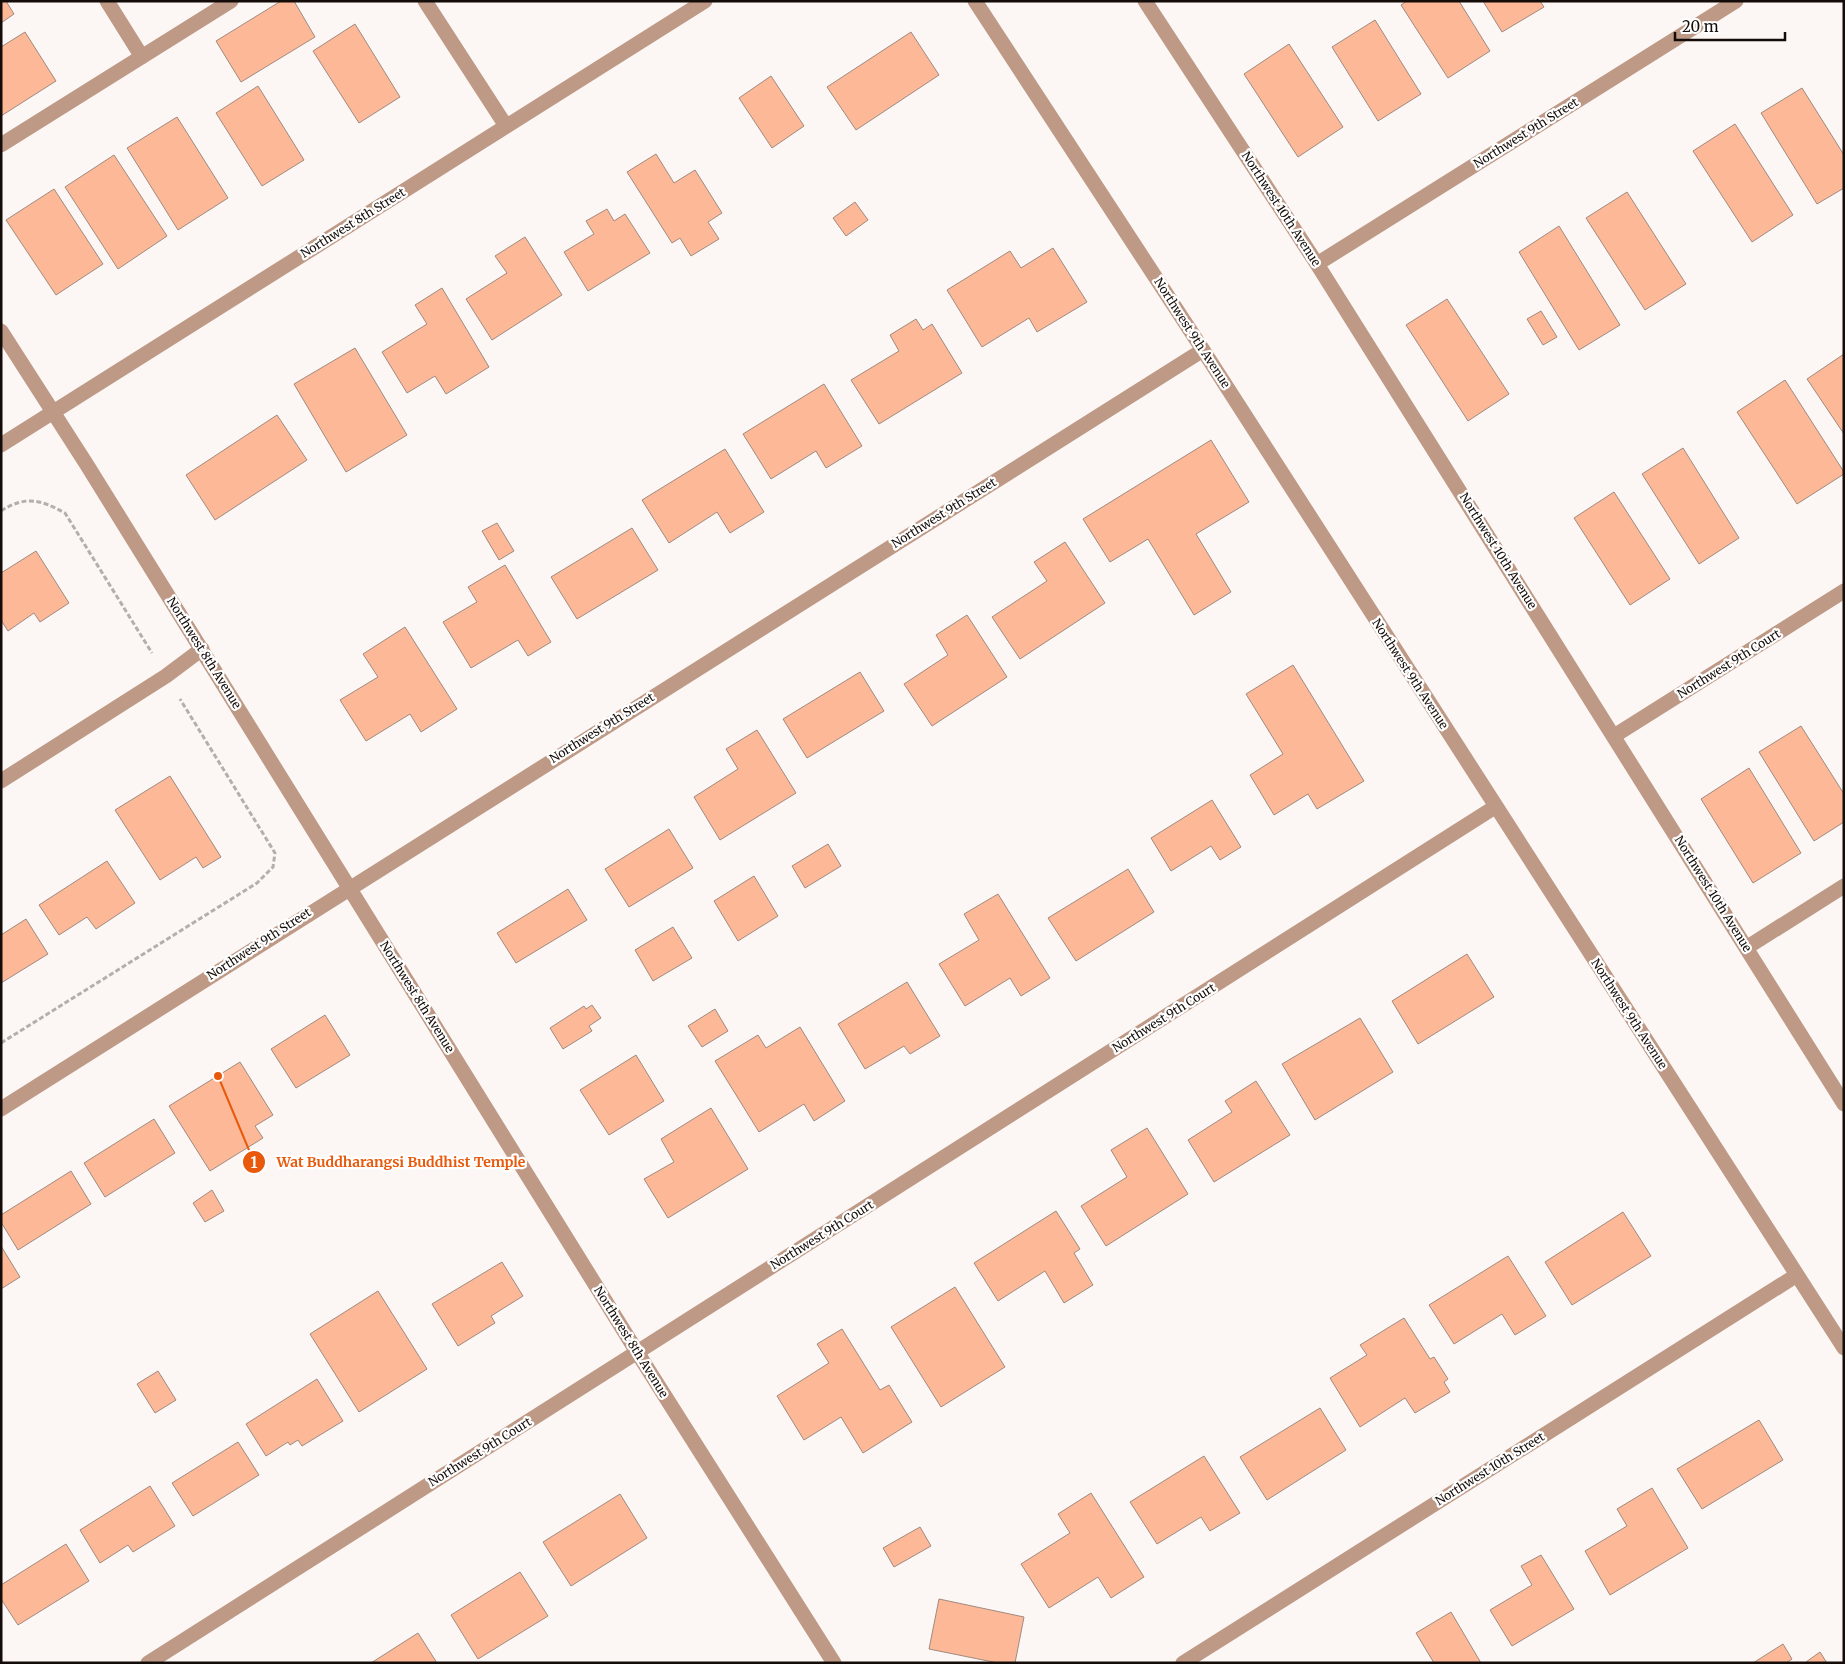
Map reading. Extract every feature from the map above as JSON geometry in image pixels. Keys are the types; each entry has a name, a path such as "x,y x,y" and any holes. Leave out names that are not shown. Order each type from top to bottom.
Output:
{"street":[{"path":"107,1 142,57"},
{"path":"1,145 231,1"},
{"path":"425,1 506,126"},
{"name":"Northwest 8th Street","path":"1,445 705,1"},
{"name":"Northwest 9th Avenue","path":"974,1 1203,350 1844,1348"},
{"name":"Northwest 10th Avenue","path":"1145,1 1316,264 1844,1104"},
{"name":"Northwest 9th Street","path":"1316,264 1736,1"},
{"name":"Northwest 8th Avenue","path":"1,331 54,411 637,1352 834,1663"},
{"name":"Northwest 9th Street","path":"1,1108 1203,350"},
{"name":"Northwest 9th Court","path":"1614,736 1844,591"},
{"path":"1,781 166,676 202,649"},
{"name":"Northwest 9th Court","path":"148,1663 1495,807"},
{"path":"1746,948 1844,886"},
{"name":"Northwest 10th Street","path":"1183,1663 1797,1275"}],"path":[{"path":"1,511 16,501 43,501 65,513 275,852 273,867 257,883 1,1043"}],"building":[{"path":"1,1 6,1 14,14 1,23"},
{"path":"281,1 294,1 315,37 241,82 216,41"},
{"path":"1407,1 1459,1 1490,51 1448,78 1401,5"},
{"path":"1483,1 1540,1 1544,7 1502,32"},
{"path":"1375,20 1421,94 1378,121 1332,47"},
{"path":"355,24 400,97 359,123 313,51"},
{"path":"25,32 56,81 1,116 1,47"},
{"path":"911,32 939,75 856,130 827,87"},
{"path":"1289,44 1343,127 1298,157 1244,74"},
{"path":"771,76 804,126 772,148 739,98"},
{"path":"258,86 304,160 262,186 216,113"},
{"path":"1802,88 1844,155 1844,188 1817,204 1761,113"},
{"path":"177,117 228,198 178,230 127,148"},
{"path":"1735,124 1793,215 1752,242 1693,151"},
{"path":"656,154 674,183 695,170 722,213 708,222 719,239 691,256 680,238 672,243 627,172"},
{"path":"114,155 167,236 118,269 65,187"},
{"path":"54,189 103,264 56,295 6,220"},
{"path":"1627,192 1686,284 1645,310 1586,218"},
{"path":"855,202 868,220 846,236 833,218"},
{"path":"607,209 614,221 625,214 650,253 588,291 564,252 594,234 586,221"},
{"path":"1559,226 1620,325 1579,350 1519,252"},
{"path":"525,237 562,295 492,340 466,299 507,273 495,256"},
{"path":"1053,248 1087,302 1037,332 1029,318 982,347 947,290 1010,251 1021,268"},
{"path":"442,288 489,367 446,394 435,376 407,393 382,352 427,324 415,305"},
{"path":"1447,299 1509,394 1468,421 1406,325"},
{"path":"1541,311 1557,337 1543,345 1527,319"},
{"path":"916,319 923,330 932,324 962,373 879,424 851,380 899,351 890,335"},
{"path":"355,348 407,435 346,472 294,384"},
{"path":"1844,354 1844,434 1807,379"},
{"path":"1785,380 1844,472 1844,474 1797,504 1737,412"},
{"path":"824,384 862,446 826,468 816,451 771,479 743,434"},
{"path":"277,415 307,460 215,520 186,475"},
{"path":"1211,440 1249,502 1196,534 1231,592 1194,615 1148,539 1110,562 1083,519"},
{"path":"1683,448 1739,538 1699,564 1642,474"},
{"path":"725,449 764,512 730,533 717,512 669,543 642,500"},
{"path":"1614,492 1670,579 1630,605 1574,518"},
{"path":"497,523 514,551 499,560 482,531"},
{"path":"632,528 658,570 577,619 551,577"},
{"path":"1065,542 1105,603 1020,659 992,617 1047,581 1034,562"},
{"path":"36,551 69,603 40,622 34,613 8,631 1,620 1,573"},
{"path":"505,565 551,642 528,656 518,640 471,668 443,622 477,602 468,587"},
{"path":"967,615 1007,677 932,726 904,684 948,655 936,635"},
{"path":"405,627 457,709 421,732 410,714 366,741 340,700 378,677 363,654"},
{"path":"1293,665 1364,781 1317,809 1308,794 1274,815 1250,775 1283,754 1246,694"},
{"path":"860,672 884,711 807,758 783,719"},
{"path":"1801,726 1844,794 1844,822 1814,841 1759,752"},
{"path":"757,730 796,793 720,840 694,797 738,769 726,749"},
{"path":"1749,768 1801,853 1753,883 1701,799"},
{"path":"170,776 221,857 203,868 196,857 160,880 115,810"},
{"path":"1212,800 1241,847 1220,860 1211,846 1171,871 1151,838"},
{"path":"669,829 693,868 629,907 605,869"},
{"path":"828,844 841,866 805,888 792,866"},
{"path":"107,861 135,903 96,929 87,917 59,935 39,905"},
{"path":"1128,869 1154,912 1076,961 1048,918"},
{"path":"754,876 778,916 738,941 714,901"},
{"path":"568,889 587,920 516,963 497,933"},
{"path":"998,894 1050,978 1021,996 1010,978 965,1006 939,964 979,940 964,914"},
{"path":"26,919 48,954 1,983 1,935"},
{"path":"673,927 692,958 653,981 635,950"},
{"path":"1467,954 1494,997 1418,1044 1392,1001"},
{"path":"907,982 940,1036 910,1054 904,1046 865,1069 838,1024"},
{"path":"592,1005 601,1018 589,1026 592,1031 563,1049 550,1028 584,1006 586,1009"},
{"path":"715,1009 728,1031 702,1047 688,1026"},
{"path":"325,1015 350,1055 296,1088 271,1049"},
{"path":"1360,1018 1393,1072 1315,1120 1282,1064"},
{"path":"800,1027 845,1101 814,1121 804,1104 759,1132 715,1061 758,1035 766,1048"},
{"path":"636,1055 664,1101 609,1135 580,1090"},
{"path":"240,1062 273,1115 255,1126 263,1138 210,1171 169,1106"},
{"path":"1256,1081 1290,1135 1214,1182 1188,1140 1232,1112 1225,1101"},
{"path":"711,1108 748,1169 668,1218 644,1179 674,1162 661,1139"},
{"path":"154,1119 175,1153 105,1197 84,1163"},
{"path":"1147,1128 1188,1194 1106,1246 1081,1206 1127,1177 1111,1150"},
{"path":"71,1171 91,1204 18,1250 1,1222 1,1215"},
{"path":"212,1190 224,1211 205,1222 193,1203"},
{"path":"1056,1211 1080,1249 1074,1253 1093,1285 1064,1303 1045,1271 998,1301 974,1263"},
{"path":"1623,1212 1651,1256 1572,1305 1545,1262"},
{"path":"1,1246 20,1277 1,1289"},
{"path":"1508,1256 1546,1316 1515,1335 1502,1314 1454,1344 1429,1305"},
{"path":"502,1262 523,1296 491,1316 495,1323 458,1346 432,1304"},
{"path":"955,1287 1005,1367 941,1407 891,1327"},
{"path":"378,1291 427,1369 359,1412 310,1334"},
{"path":"1404,1318 1430,1359 1434,1357 1448,1379 1444,1382 1450,1392 1415,1413 1405,1398 1360,1427 1330,1378 1367,1355 1360,1345"},
{"path":"842,1329 880,1390 889,1385 912,1422 863,1453 841,1417 804,1440 777,1396 829,1363 817,1344"},
{"path":"158,1371 176,1400 155,1413 137,1384"},
{"path":"317,1379 343,1421 302,1446 298,1440 290,1445 288,1442 266,1456 246,1424"},
{"path":"1320,1408 1346,1450 1267,1500 1240,1457"},
{"path":"1759,1420 1783,1460 1702,1509 1677,1469"},
{"path":"238,1442 259,1475 193,1516 172,1483"},
{"path":"1204,1456 1240,1513 1210,1531 1201,1517 1157,1544 1130,1502"},
{"path":"150,1486 175,1526 133,1552 128,1545 100,1563 80,1530"},
{"path":"1652,1488 1688,1548 1610,1595 1585,1551 1627,1526 1617,1509"},
{"path":"1091,1493 1144,1577 1111,1598 1098,1577 1049,1608 1021,1564 1070,1533 1058,1514"},
{"path":"620,1494 647,1538 571,1586 543,1542"},
{"path":"920,1527 931,1546 894,1567 883,1548"},
{"path":"66,1544 89,1581 18,1625 1,1599 1,1585"},
{"path":"1541,1555 1574,1609 1512,1646 1490,1610 1532,1585 1521,1566"},
{"path":"520,1572 548,1616 478,1659 451,1615"},
{"path":"939,1599 1024,1617 1015,1663 998,1663 929,1649"},
{"path":"1451,1612 1481,1663 1434,1663 1416,1633"},
{"path":"418,1633 437,1663 371,1663"},
{"path":"1783,1644 1792,1659 1786,1663 1753,1663"},
{"path":"1820,1652 1827,1663 1806,1663 1806,1662"}],"place":[{"name":"Wat Buddharangsi Buddhist Temple","path":"218,1076"}]}
